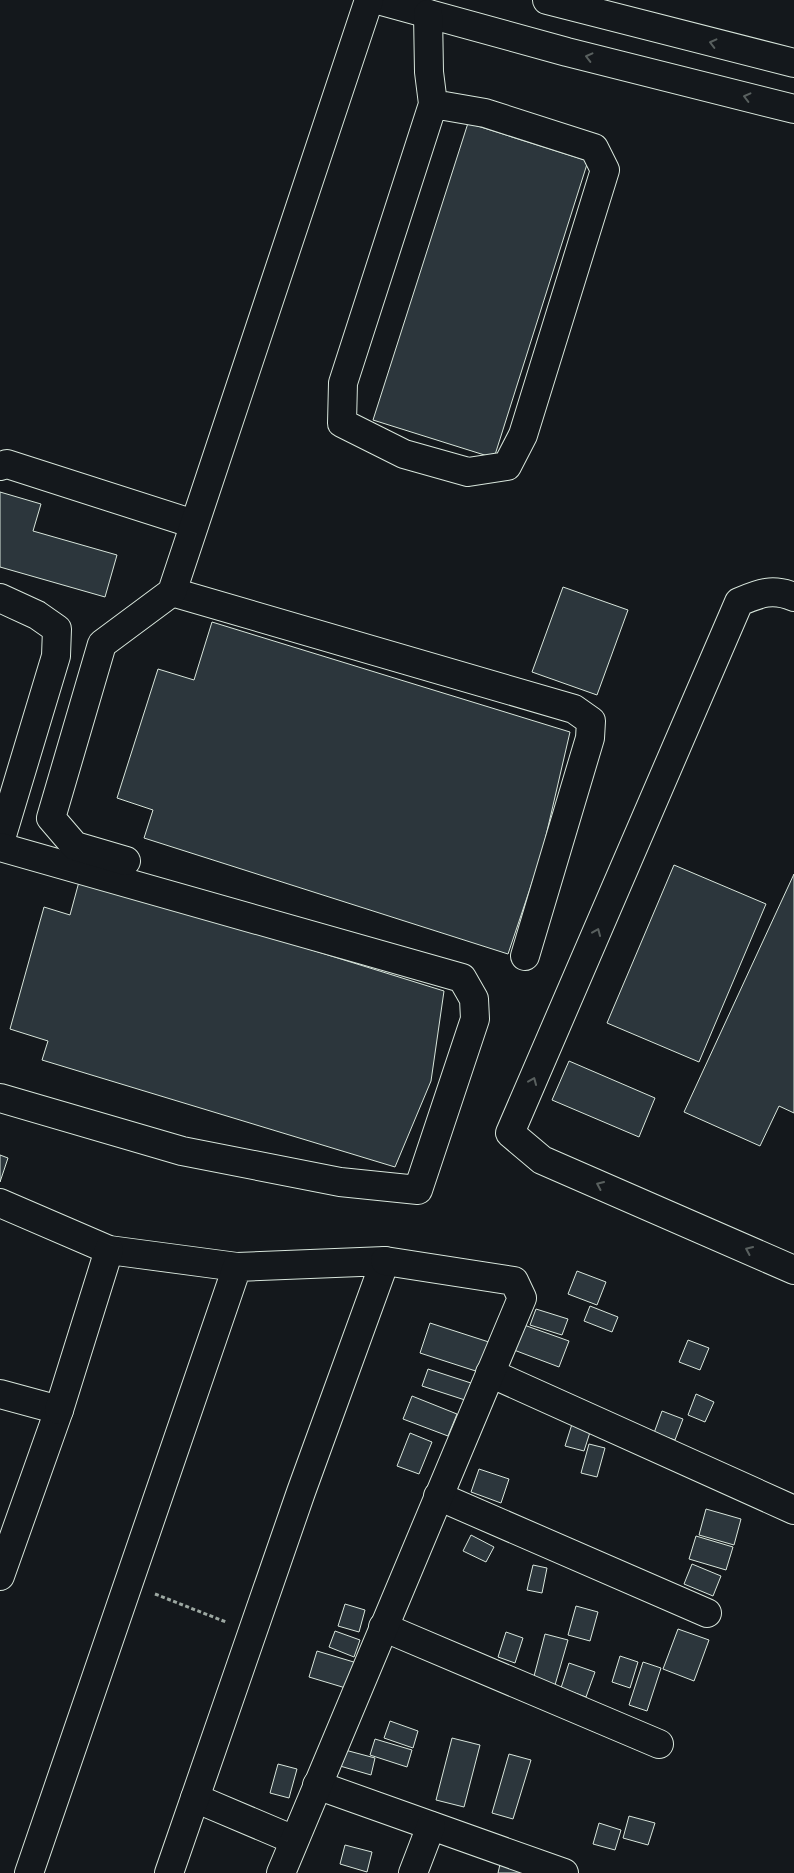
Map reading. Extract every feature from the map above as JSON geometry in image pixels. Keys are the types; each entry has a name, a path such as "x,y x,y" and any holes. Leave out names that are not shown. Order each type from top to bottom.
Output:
{"main road":[{"path":"126,861 76,846 51,818 102,644 172,592 369,0"},
{"path":"378,0 567,52 794,109"},
{"path":"547,0 794,63"},
{"path":"428,14 429,72 433,104 343,383 342,423 404,454 468,472 507,466 523,435 606,170 594,148 486,112 433,104"},
{"path":"740,49 794,68"},
{"path":"0,466 7,464 194,524"},
{"path":"172,592 574,709 591,721 590,738 525,956"},
{"path":"794,597 781,592 760,593 740,602 510,1133 542,1160 794,1270"},
{"path":"0,598 37,615 57,629 56,656 0,842"},
{"path":"0,847 462,978 474,999 475,1020 418,1190 340,1182 182,1151 0,1098"},
{"path":"0,1203 109,1250 237,1267 385,1261 514,1281 522,1298 281,1873"},
{"path":"0,1576 59,1410 109,1250"},
{"path":"169,1873 252,1632 385,1261"},
{"path":"29,1873 237,1267"},
{"path":"490,1373 794,1510"},
{"path":"0,1394 59,1410"},
{"path":"438,1496 707,1613"},
{"path":"383,1627 659,1744"},
{"path":"317,1785 564,1873"},
{"path":"194,1798 294,1840"},
{"path":"413,1873 431,1826"}],"path":[{"path":"129,1584 252,1632"}],"building":[{"path":"468,123 588,161 494,458 373,420"},
{"path":"0,492 41,504 33,531 117,555 105,597 0,567"},
{"path":"563,587 628,610 597,695 532,672"},
{"path":"212,622 570,732 542,853 508,954 144,838 153,810 117,798 158,669 194,680"},
{"path":"674,865 766,904 699,1062 607,1023"},
{"path":"794,874 794,1113 779,1106 760,1146 684,1112"},
{"path":"80,878 444,991 431,1081 395,1167 42,1060 48,1041 10,1029 44,907 70,915"},
{"path":"569,1061 655,1098 639,1137 552,1100"},
{"path":"0,1155 8,1158 0,1182"},
{"path":"577,1271 606,1282 597,1305 568,1294"},
{"path":"590,1306 618,1317 612,1332 584,1321"},
{"path":"536,1309 568,1319 562,1335 530,1325"},
{"path":"430,1323 495,1344 485,1374 420,1353"},
{"path":"524,1325 569,1341 559,1367 514,1350"},
{"path":"688,1340 709,1348 700,1370 679,1362"},
{"path":"428,1369 474,1384 468,1401 422,1386"},
{"path":"696,1394 714,1402 705,1422 688,1415"},
{"path":"412,1396 457,1414 448,1436 403,1419"},
{"path":"662,1411 683,1419 675,1440 654,1433"},
{"path":"572,1424 591,1429 584,1451 565,1446"},
{"path":"410,1433 432,1442 419,1474 397,1466"},
{"path":"589,1444 605,1448 597,1477 581,1473"},
{"path":"479,1469 509,1479 501,1503 471,1492"},
{"path":"706,1509 741,1519 734,1545 699,1535"},
{"path":"471,1535 494,1547 486,1562 463,1551"},
{"path":"696,1536 733,1547 726,1570 689,1559"},
{"path":"692,1564 721,1576 713,1596 684,1584"},
{"path":"533,1565 547,1568 542,1593 527,1590"},
{"path":"345,1604 365,1610 359,1632 338,1626"},
{"path":"576,1606 598,1612 590,1641 568,1635"},
{"path":"678,1629 709,1640 694,1681 663,1669"},
{"path":"335,1631 360,1640 354,1657 329,1647"},
{"path":"506,1632 523,1638 515,1663 498,1657"},
{"path":"545,1634 568,1640 555,1685 533,1680"},
{"path":"317,1651 357,1663 349,1689 309,1677"},
{"path":"620,1656 638,1662 630,1688 612,1682"},
{"path":"643,1662 661,1668 647,1711 629,1705"},
{"path":"569,1663 595,1672 586,1697 561,1688"},
{"path":"390,1721 418,1731 413,1748 384,1738"},
{"path":"452,1738 480,1745 464,1807 436,1800"},
{"path":"375,1739 412,1750 407,1767 370,1755"},
{"path":"345,1750 375,1758 371,1775 340,1766"},
{"path":"509,1754 531,1760 513,1819 492,1813"},
{"path":"278,1764 297,1769 289,1798 270,1793"},
{"path":"629,1816 655,1823 648,1845 623,1838"},
{"path":"599,1823 621,1830 615,1850 593,1844"},
{"path":"345,1845 372,1852 367,1872 340,1864"},
{"path":"501,1860 527,1873 498,1873"}]}
